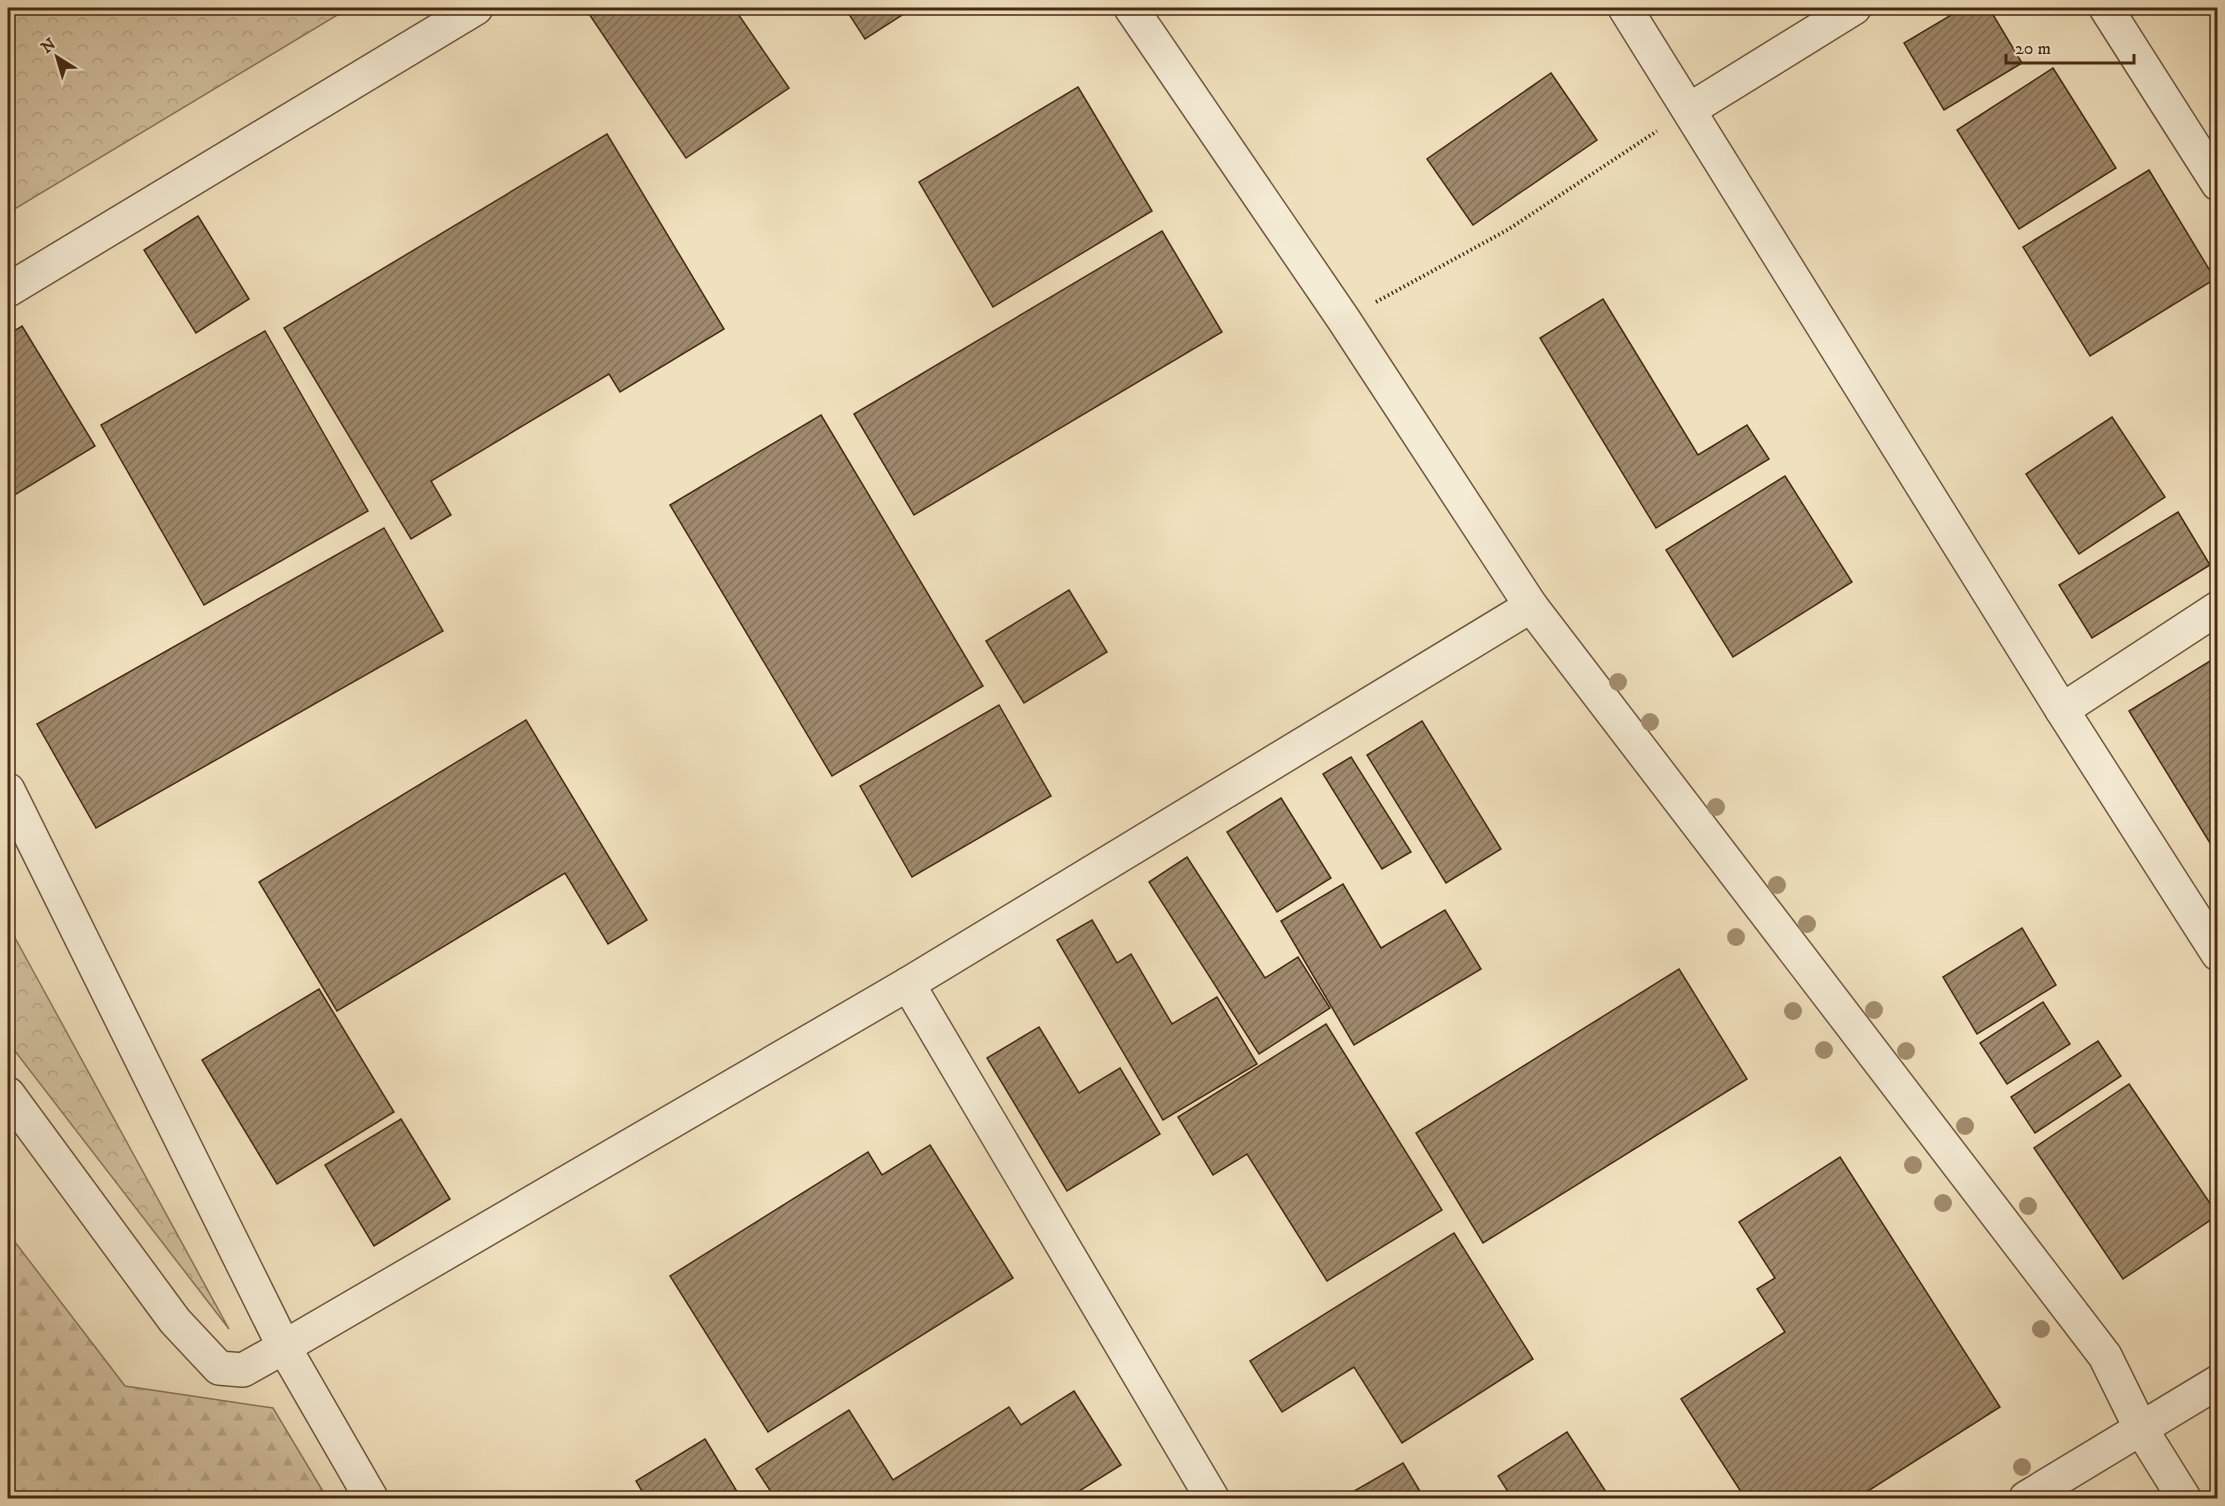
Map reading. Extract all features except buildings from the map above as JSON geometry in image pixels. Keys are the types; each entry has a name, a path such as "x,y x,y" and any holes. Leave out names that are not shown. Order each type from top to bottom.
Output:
{"street":[{"path":"8,290 476,8"},
{"path":"1131,8 1344,320 1531,606 2105,1356 2141,1429 2184,1498"},
{"path":"1625,8 2062,710 2217,954"},
{"path":"1689,110 1854,8"},
{"path":"2106,8 2217,184"},
{"path":"8,1094 175,1321 219,1368 243,1370 908,984 1531,606"},
{"path":"2062,710 2217,608"},
{"path":"8,790 284,1347 371,1498"},
{"path":"908,984 1212,1498"},
{"path":"2026,1498 2217,1382"}],"path":[{"path":"1344,320 1509,229 1689,110"}],"green space":[{"path":"349,8 8,213 8,9"},
{"path":"8,925 229,1329 8,1042"},
{"path":"8,1233 125,1386 273,1408 327,1498 8,1498"}]}
